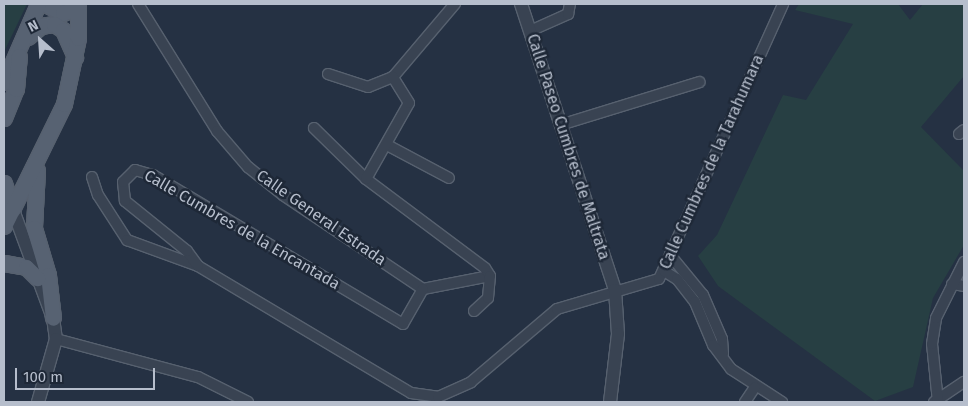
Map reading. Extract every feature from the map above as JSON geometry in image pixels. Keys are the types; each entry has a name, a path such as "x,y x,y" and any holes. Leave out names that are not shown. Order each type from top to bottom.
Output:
{"main road":[{"path":"4,82 19,54 38,4"},
{"path":"45,4 63,13 78,5"},
{"path":"4,226 64,104 75,56 78,5"},
{"path":"25,40 41,26 54,24 63,30 75,56"},
{"path":"4,118 20,75 19,54"},
{"path":"40,154 34,228 48,274 54,318"},
{"path":"4,183 13,210"},
{"path":"4,263 26,267 37,278"}],"street":[{"name":"Calle General Estrada","path":"138,4 217,131 248,167 423,289"},
{"path":"328,74 368,87 393,77 455,4"},
{"name":"Calle Paseo Cumbres de Maltrata","path":"521,4 615,290 618,334 610,402"},
{"path":"530,31 568,14 570,4"},
{"name":"Calle Cumbres de la Tarahumara","path":"615,290 650,284 664,271 783,4"},
{"path":"366,179 387,145 409,103 393,77"},
{"path":"560,125 700,82"},
{"path":"314,128 366,179 489,274"},
{"path":"387,145 448,178"},
{"name":"Calle Cumbres de la Encantada","path":"198,266 187,251 125,201 123,182 135,170 153,175 403,324 423,289"},
{"name":"Calle Cumbres de la Encantada","path":"92,176 98,196 127,240 198,266 423,397 438,397 471,382 557,309 615,290"},
{"path":"13,210 37,278 54,318 56,339 38,402"},
{"path":"670,255 703,295 722,339 723,354"},
{"path":"936,401 932,344 936,318 964,262"},
{"path":"664,271 677,279 695,302 713,345 723,354 731,369 755,387 782,402"},
{"path":"423,289 489,274"},
{"path":"474,311 488,298 489,274"},
{"path":"952,284 964,286"},
{"path":"56,339 198,377 248,402"},
{"path":"936,401 964,382"},
{"path":"745,402 755,387"}],"green space":[{"path":"4,4 27,4 4,52"},
{"path":"799,4 898,4 910,20 923,4 964,4 964,76 921,127 964,171 964,245 933,298 913,387 875,401 718,286 698,256 717,235 783,95 806,100 853,24 795,10"}]}
